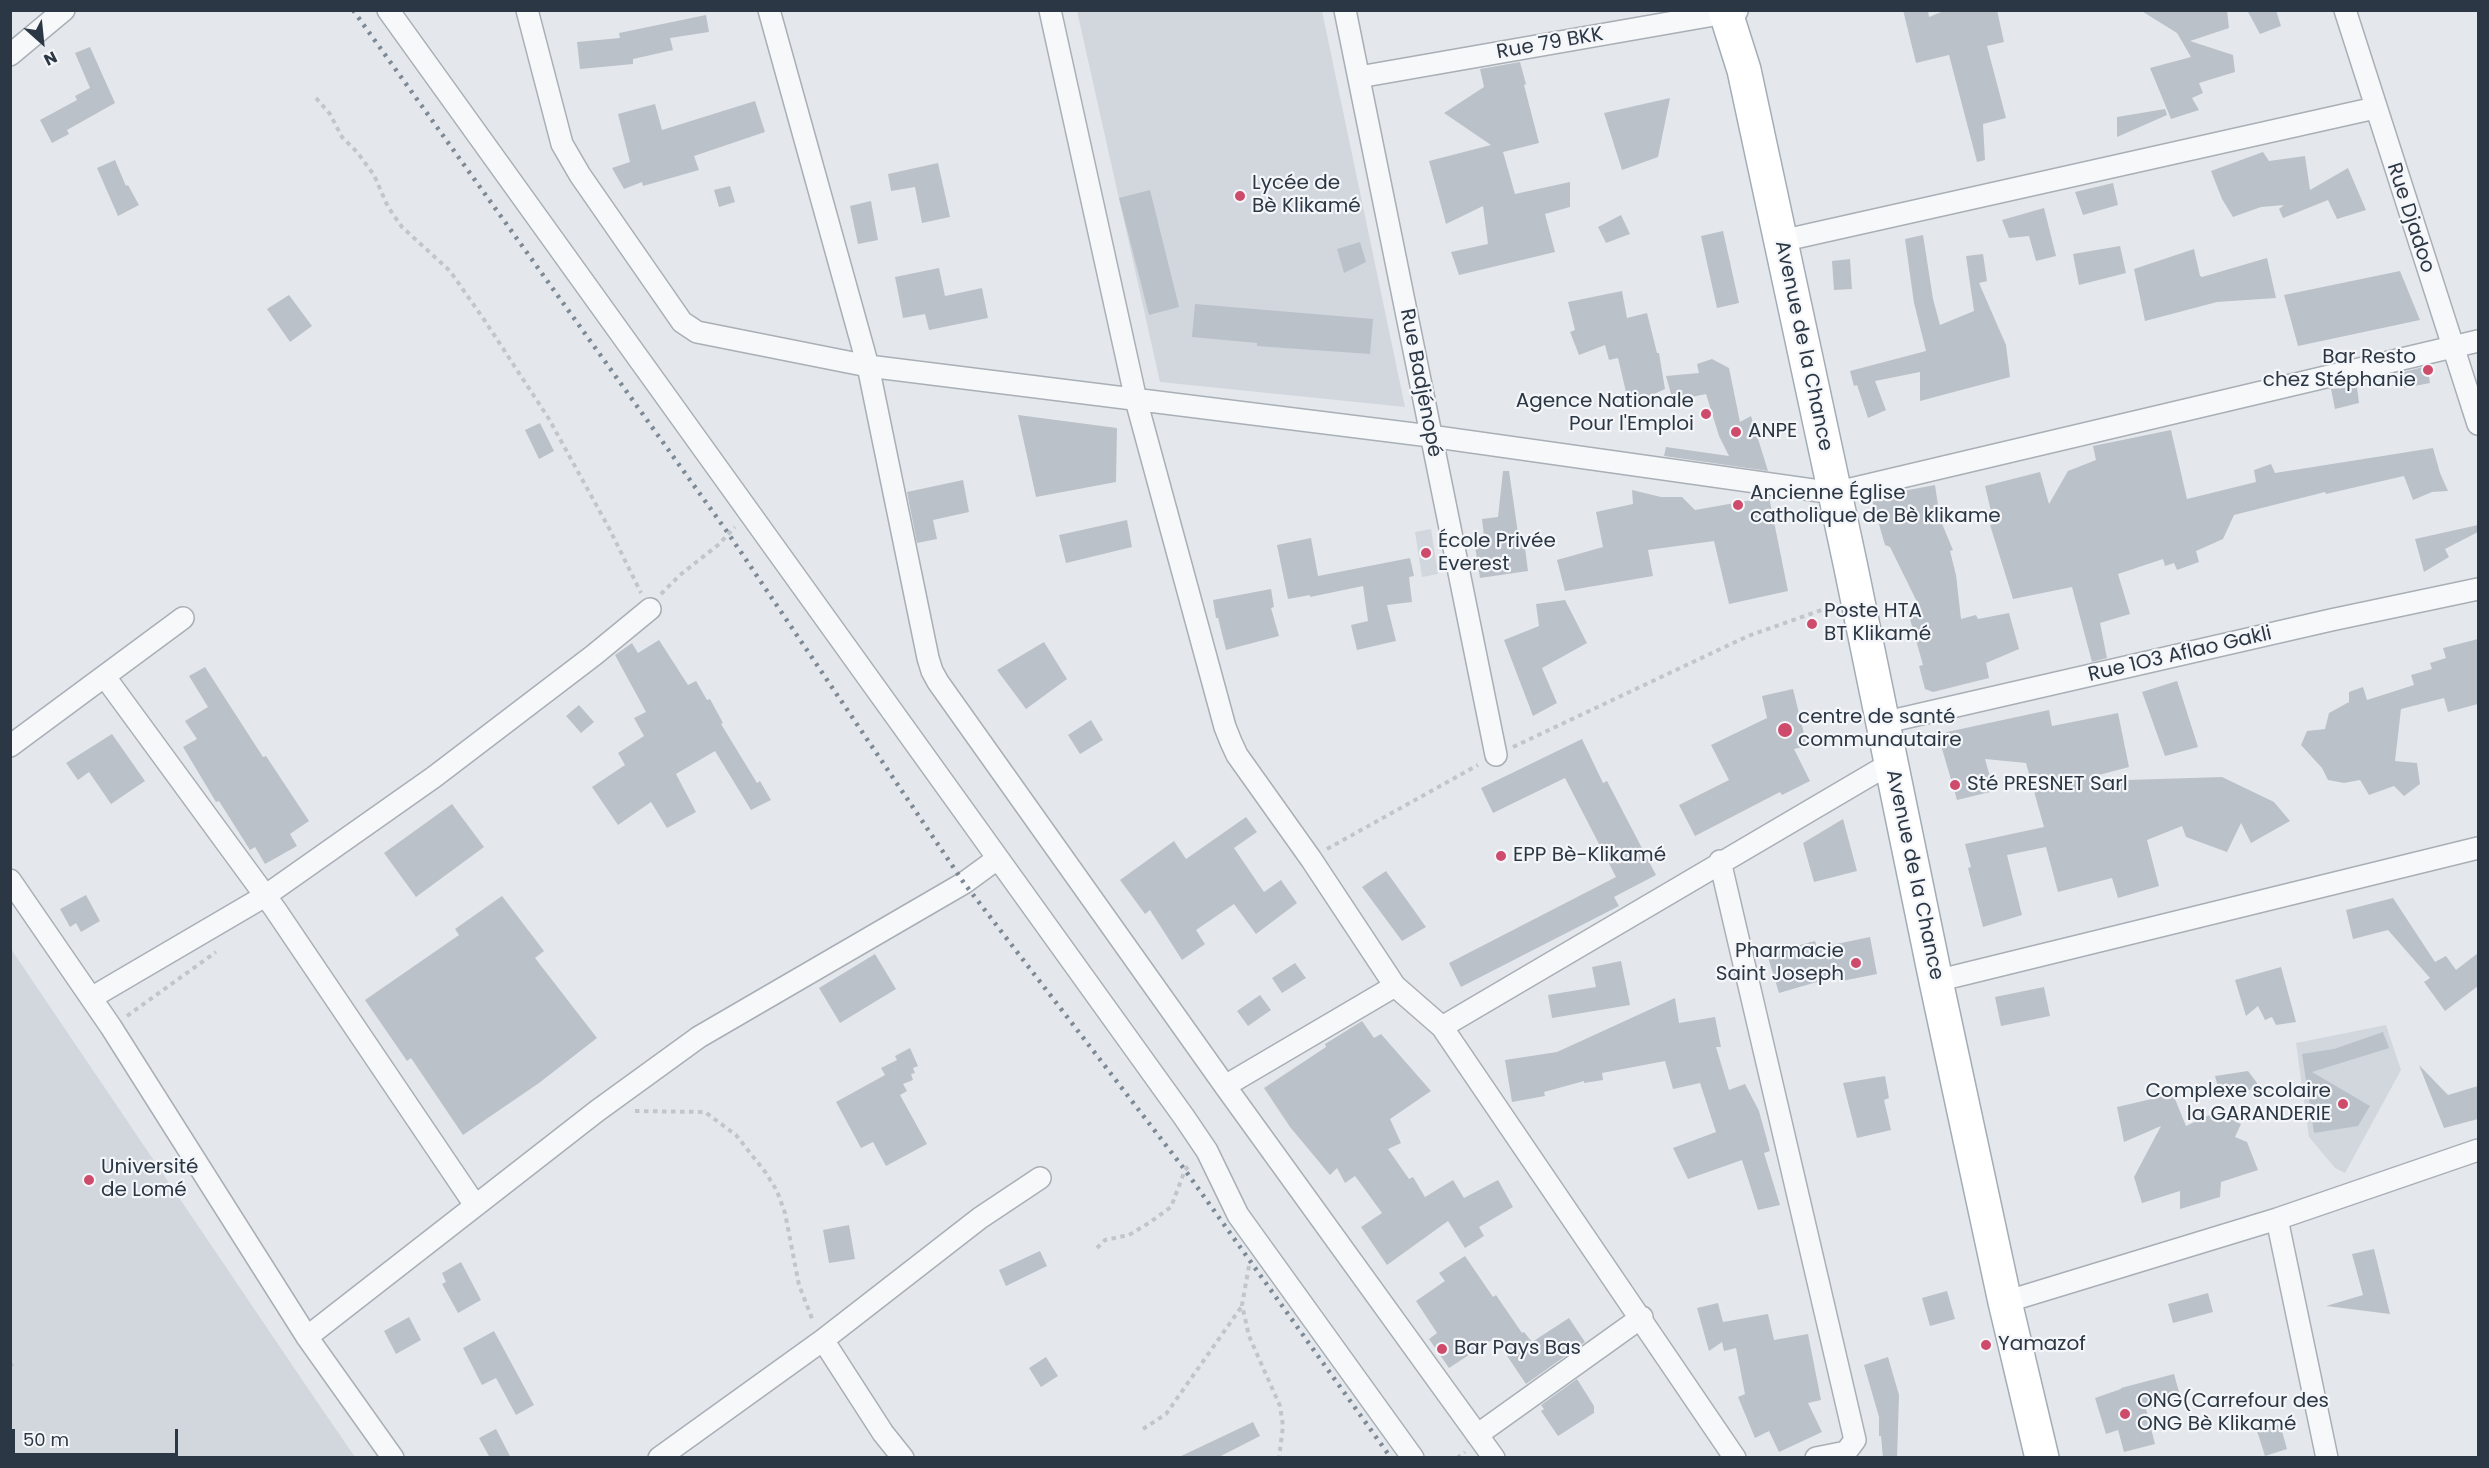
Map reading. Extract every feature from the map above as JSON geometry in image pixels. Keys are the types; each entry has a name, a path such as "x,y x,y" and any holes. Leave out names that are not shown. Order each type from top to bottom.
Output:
{"main road":[{"name":"Avenue de la Chance","path":"1731,12 2005,1302 2042,1458"}],"street":[{"path":"10,55 64,10"},
{"path":"388,10 1184,1117 1207,1151 1238,1215 1413,1458"},
{"path":"769,10 868,366 932,670 938,682 1225,1086 1494,1458"},
{"path":"1050,10 1136,400 1225,727 1237,755 1311,859 1395,986 1442,1027 1642,1317 1735,1458"},
{"name":"Rue Badjénopé","path":"1345,10 1496,755"},
{"name":"Rue Djadoo","path":"2345,10 2374,108 2478,424"},
{"path":"530,11 562,144 586,184 682,322 697,332 868,366 1430,436 1834,493 2478,341"},
{"name":"Rue 79 BKK","path":"1359,77 1731,12"},
{"path":"1781,241 2374,108"},
{"name":"Rue 1O3 Aflao Gakli","path":"1882,723 2331,620 2478,589"},
{"path":"91,998 265,896 434,777 594,655 650,609"},
{"path":"10,746 183,618"},
{"path":"105,676 265,896 475,1205"},
{"path":"1442,1027 1720,861 1891,763"},
{"path":"1936,981 2478,848"},
{"path":"307,1337 597,1110 699,1037 964,883 997,859"},
{"path":"1720,861 1855,1440 1846,1452 1816,1458"},
{"path":"10,880 111,1027 307,1337 393,1458"},
{"path":"1225,1086 1395,986"},
{"path":"2005,1302 2277,1219 2478,1150"},
{"path":"659,1458 823,1340 980,1218 1040,1178"},
{"path":"2277,1219 2327,1458"},
{"path":"1477,1435 1642,1317"},
{"path":"823,1340 883,1433 903,1458"}],"path":[{"path":"316,98 330,114 342,137 357,152 374,175 388,207 402,227 450,271 549,419 650,609 665,589 718,545 750,511"},
{"path":"1311,859 1496,755 1748,636 1857,598"},
{"path":"111,1027 217,951"},
{"path":"597,1110 705,1112 736,1135 777,1191 785,1213 799,1285 823,1340"},
{"path":"1097,1248 1105,1240 1139,1229 1171,1207 1185,1170 1207,1151"},
{"path":"1250,1260 1242,1305 1249,1336 1280,1406 1283,1426 1279,1458"},
{"path":"1143,1430 1166,1414 1242,1305"},
{"path":"10,1363 15,1370"},
{"path":"1457,1458 1465,1452"}],"shaded area":[{"name":"Lycée de Bè Klikamé","path":"1077,11 1322,11 1405,407 1160,382"},
{"name":"École Privée Everest","path":"1431,529 1438,574 1422,577 1415,532"},
{"name":"Université de Lomé","path":"11,949 309,1390 355,1457 11,1457"},
{"name":"Complexe scolaire la GARANDERIE","path":"2386,1025 2401,1070 2345,1173 2335,1168 2309,1137 2296,1043"}],"building":[{"path":"1903,10 1928,10 1929,17 1946,10 1997,10 2004,42 1987,46 2006,118 1983,124 1985,160 1977,162 1949,55 1916,63"},
{"path":"2140,10 2227,10 2229,28 2190,41 2233,55 2235,72 2199,83 2203,93 2192,98 2199,110 2171,119 2150,68 2191,57 2177,33"},
{"path":"2247,10 2276,10 2281,26 2260,34"},
{"path":"706,15 709,32 670,38 673,50 633,59 633,64 580,69 577,42 620,38 619,33"},
{"path":"90,47 115,103 67,130 69,134 52,143 40,120 77,100 75,96 90,88 75,53"},
{"path":"1520,62 1539,143 1503,152 1515,194 1570,182 1570,207 1545,214 1555,252 1459,275 1451,252 1488,244 1483,206 1446,224 1429,161 1491,145 1444,113 1484,87 1480,69"},
{"path":"1670,98 1658,157 1622,170 1604,113"},
{"path":"755,101 765,132 694,156 699,170 643,186 642,182 624,189 612,168 630,162 618,114 655,104 662,130"},
{"path":"2165,109 2167,115 2117,137 2117,117"},
{"path":"2263,152 2269,161 2305,156 2310,190 2348,168 2366,210 2337,219 2328,200 2283,218 2279,209 2284,205 2261,207 2233,217 2222,199 2211,171"},
{"path":"115,160 126,186 128,185 139,205 118,216 97,168"},
{"path":"938,163 950,217 922,223 915,187 891,191 888,174"},
{"path":"2113,183 2118,205 2083,215 2075,192"},
{"path":"730,186 735,202 719,207 714,190"},
{"path":"1150,190 1179,307 1149,315 1119,198"},
{"path":"871,201 878,240 858,244 850,206"},
{"path":"2044,208 2056,256 2036,261 2029,236 2009,238 2002,220"},
{"path":"1621,215 1630,234 1606,243 1598,227"},
{"path":"1723,231 1739,303 1717,308 1701,236"},
{"path":"1923,235 1933,299 1940,325 1974,311 1966,256 1983,254 1987,281 1979,283 2006,345 2010,377 1920,401 1920,372 1875,381 1886,410 1868,418 1850,371 1926,351 1914,303 1905,239"},
{"path":"1360,242 1366,262 1344,273 1337,249"},
{"path":"2120,246 2126,273 2079,285 2073,254"},
{"path":"2194,249 2202,277 2267,258 2276,298 2217,302 2145,321 2134,269"},
{"path":"1850,259 1852,289 1834,290 1832,261"},
{"path":"939,268 945,296 982,288 988,318 929,330 925,314 903,318 895,277"},
{"path":"2400,271 2420,320 2298,346 2284,295"},
{"path":"1622,291 1627,318 1647,313 1657,353 1659,353 1665,389 1629,405 1618,358 1609,360 1605,345 1579,355 1570,332 1575,330 1568,302"},
{"path":"289,295 312,326 290,342 267,309"},
{"path":"1195,304 1373,319 1370,354 1257,346 1257,343 1192,337"},
{"path":"1712,359 1729,368 1740,422 1751,416 1768,471 1664,456 1666,447 1729,456 1719,436 1706,394 1673,401 1666,376 1699,373 1697,364"},
{"path":"2427,366 2430,383 2404,388 2400,373"},
{"path":"2357,387 2359,403 2335,409 2331,389"},
{"path":"1018,415 1117,428 1116,482 1036,497"},
{"path":"540,423 554,451 539,459 525,430"},
{"path":"2171,430 2187,499 2256,482 2254,470 2271,464 2275,473 2433,448 2448,491 2432,492 2413,500 2404,476 2326,494 2325,492 2234,515 2223,539 2196,551 2199,562 2177,570 2174,563 2165,566 2163,559 2118,574 2130,614 2100,623 2107,658 2092,662 2072,587 2013,599 1990,525 1994,524 1985,486 2040,472 2049,504 2068,471 2096,460 2093,446"},
{"path":"1503,471 1509,471 1519,540 1524,540 1528,571 1480,578 1475,546 1485,545 1482,519 1498,517"},
{"path":"963,480 969,512 933,520 937,539 917,543 907,492"},
{"path":"1935,485 1940,519 1953,550 1950,551 1956,575 1961,619 1976,615 1978,619 2009,613 2019,649 1986,663 1989,678 1933,692 1925,689 1919,666 1923,665 1908,612 1920,608 1890,547 1885,545 1871,497"},
{"path":"1632,490 1661,497 1682,497 1695,510 1769,497 1788,591 1729,604 1714,541 1648,550 1653,576 1565,591 1557,560 1603,547 1596,512 1633,504"},
{"path":"1127,520 1132,547 1066,563 1059,535"},
{"path":"2478,525 2478,532 2445,549 2449,557 2424,572 2415,539"},
{"path":"1311,538 1318,576 1410,558 1414,576 1409,577 1412,602 1387,605 1396,641 1357,650 1351,625 1368,621 1363,586 1288,599 1277,545"},
{"path":"1271,589 1274,607 1271,608 1279,636 1226,650 1213,600"},
{"path":"1565,600 1587,643 1542,668 1557,703 1533,716 1504,640 1539,626 1536,604"},
{"path":"2478,639 2478,704 2448,712 2444,698 2401,709 2395,761 2417,763 2420,784 2404,796 2394,786 2369,795 2360,780 2344,783 2328,780 2322,768 2301,745 2307,731 2325,729 2329,713 2349,702 2349,692 2363,687 2367,700 2414,685 2411,675 2432,669 2430,663 2446,658 2443,648"},
{"path":"659,640 688,685 696,681 707,700 710,699 723,723 721,724 757,783 760,781 771,800 751,810 715,751 676,774 696,812 667,828 651,802 618,825 592,787 625,765 618,753 644,736 634,718 646,712 615,655 632,643 638,653"},
{"path":"1044,642 1067,679 1026,709 997,670"},
{"path":"205,667 263,757 266,756 309,821 290,834 297,846 265,864 255,847 250,850 219,801 216,802 183,747 197,739 185,721 208,707 189,676"},
{"path":"2177,681 2198,747 2165,756 2142,692"},
{"path":"1793,689 1807,746 1794,749 1810,781 1782,795 1780,792 1695,836 1679,805 1729,780 1711,745 1767,718 1762,696"},
{"path":"579,705 594,722 581,733 566,716"},
{"path":"2049,710 2052,726 2118,713 2129,767 2095,776 2095,781 2222,777 2274,802 2290,821 2251,843 2241,823 2227,852 2186,837 2182,826 2147,840 2159,886 2118,898 2112,878 2058,892 2046,847 2007,855 2022,915 1983,927 1968,868 1971,867 1965,844 2044,827 2026,763 1985,759 1994,791 1957,800 1940,742 1947,732"},
{"path":"1091,720 1103,740 1080,754 1068,735"},
{"path":"112,734 145,781 111,804 89,772 78,780 66,763"},
{"path":"1582,739 1603,783 1607,781 1656,875 1614,897 1619,906 1461,987 1449,963 1616,877 1565,778 1493,813 1481,788"},
{"path":"452,804 484,847 416,897 384,853"},
{"path":"1246,817 1257,832 1234,848 1264,892 1281,880 1297,903 1256,934 1234,904 1196,930 1205,944 1182,960 1150,910 1145,914 1120,880 1174,841 1186,859"},
{"path":"1843,819 1857,871 1814,882 1803,843"},
{"path":"1386,871 1426,927 1402,941 1362,887"},
{"path":"86,895 100,921 81,932 76,923 70,927 60,909"},
{"path":"502,896 544,951 535,958 597,1038 539,1083 463,1135 411,1058 407,1061 365,1000 459,935 455,929"},
{"path":"2393,898 2435,962 2446,956 2456,970 2478,953 2478,986 2445,1011 2424,982 2430,978 2388,930 2353,939 2346,910"},
{"path":"1870,937 1877,974 1842,981 1841,975 1779,993 1767,954 1815,941 1817,948"},
{"path":"875,954 896,989 840,1023 819,988"},
{"path":"1621,961 1630,1005 1552,1018 1548,995 1596,987 1592,967"},
{"path":"1295,963 1306,978 1282,993 1272,978"},
{"path":"2281,967 2296,1022 2276,1025 2272,1017 2265,1020 2258,1006 2246,1016 2235,980"},
{"path":"2044,987 2050,1016 2001,1026 1995,997"},
{"path":"1260,995 1271,1010 1248,1026 1237,1011"},
{"path":"1675,998 1679,1023 1715,1017 1721,1047 1716,1047 1729,1090 1745,1084 1759,1111 1770,1151 1764,1153 1780,1205 1758,1210 1742,1160 1688,1179 1673,1148 1716,1132 1700,1083 1673,1089 1665,1061 1602,1073 1603,1080 1584,1083 1584,1081 1544,1092 1545,1096 1512,1102 1505,1060 1557,1052"},
{"path":"1362,1021 1374,1038 1381,1034 1431,1091 1390,1119 1401,1143 1388,1149 1409,1179 1413,1177 1425,1197 1453,1180 1464,1198 1498,1180 1513,1207 1479,1227 1484,1236 1465,1248 1448,1221 1387,1265 1361,1227 1382,1213 1355,1176 1345,1183 1337,1168 1330,1175 1290,1127 1264,1088 1326,1047 1325,1044"},
{"path":"2383,1032 2389,1048 2312,1072 2370,1106 2358,1126 2314,1133 2302,1054 2334,1049"},
{"path":"910,1048 918,1066 913,1068 915,1073 911,1074 913,1080 903,1084 907,1091 900,1095 927,1144 886,1166 873,1142 861,1148 836,1102 885,1075 881,1068 897,1060 895,1056"},
{"path":"2419,1065 2448,1095 2478,1086 2478,1119 2444,1128"},
{"path":"2248,1071 2260,1087 2221,1098 2215,1076"},
{"path":"1885,1076 1889,1098 1884,1100 1891,1130 1857,1138 1843,1083"},
{"path":"2173,1094 2186,1126 2216,1112 2241,1124 2235,1137 2247,1142 2258,1170 2221,1182 2220,1197 2180,1209 2180,1191 2142,1203 2134,1177 2161,1126 2124,1142 2117,1107"},
{"path":"849,1225 855,1259 829,1263 823,1230"},
{"path":"2374,1249 2390,1314 2326,1306 2363,1295 2352,1254"},
{"path":"1040,1251 1047,1266 1006,1286 999,1270"},
{"path":"1465,1256 1493,1297 1496,1295 1522,1333 1524,1332 1532,1342 1569,1318 1585,1342 1526,1384 1495,1338 1449,1368 1429,1339 1437,1333 1416,1301 1445,1281 1439,1273"},
{"path":"461,1262 481,1300 458,1313 442,1284 446,1282 442,1273"},
{"path":"1947,1291 1955,1319 1930,1326 1922,1298"},
{"path":"2208,1293 2213,1312 2173,1323 2168,1304"},
{"path":"1718,1303 1723,1322 1768,1314 1774,1340 1808,1334 1821,1400 1808,1403 1822,1432 1779,1452 1769,1431 1755,1438 1738,1397 1745,1394 1736,1348 1724,1351 1722,1342 1709,1351 1697,1308"},
{"path":"409,1317 421,1340 396,1354 384,1331"},
{"path":"494,1331 534,1405 516,1415 496,1378 482,1385 463,1348"},
{"path":"1046,1357 1058,1376 1041,1387 1029,1368"},
{"path":"1888,1357 1899,1395 1897,1458 1883,1458 1881,1436 1879,1436 1879,1417 1864,1365"},
{"path":"2174,1374 2181,1399 2146,1409 2155,1444 2124,1452 2118,1430 2106,1434 2095,1398 2121,1388"},
{"path":"1577,1379 1594,1406 1594,1413 1558,1436 1541,1411 1544,1409 1541,1405"},
{"path":"1253,1422 1260,1436 1217,1458 1177,1458"},
{"path":"2280,1424 2287,1449 2265,1456 2257,1431"},
{"path":"496,1429 511,1458 490,1458 479,1438"}],"railway":[{"path":"353,10 728,533 964,883 1185,1170 1391,1458"}],"place":[{"name":"Lycée de Bè Klikamé","path":"1240,196"},
{"name":"Bar Resto chez Stéphanie","path":"2428,370"},
{"name":"Agence Nationale Pour l'Emploi","path":"1706,414"},
{"name":"ANPE","path":"1736,432"},
{"name":"Ancienne Église catholique de Bè klikame","path":"1738,505"},
{"name":"École Privée Everest","path":"1426,553"},
{"name":"Poste HTA BT Klikamé","path":"1812,624"},
{"name":"centre de santé communautaire","path":"1785,730"},
{"name":"Sté PRESNET Sarl","path":"1955,785"},
{"name":"EPP Bè-Klikamé","path":"1501,856"},
{"name":"Pharmacie Saint Joseph","path":"1856,963"},
{"name":"Complexe scolaire la GARANDERIE","path":"2343,1104"},
{"name":"Université de Lomé","path":"89,1180"},
{"name":"Yamazof","path":"1986,1345"},
{"name":"Bar Pays Bas","path":"1442,1349"},
{"name":"ONG(Carrefour des ONG Bè Klikamé","path":"2125,1414"}]}
